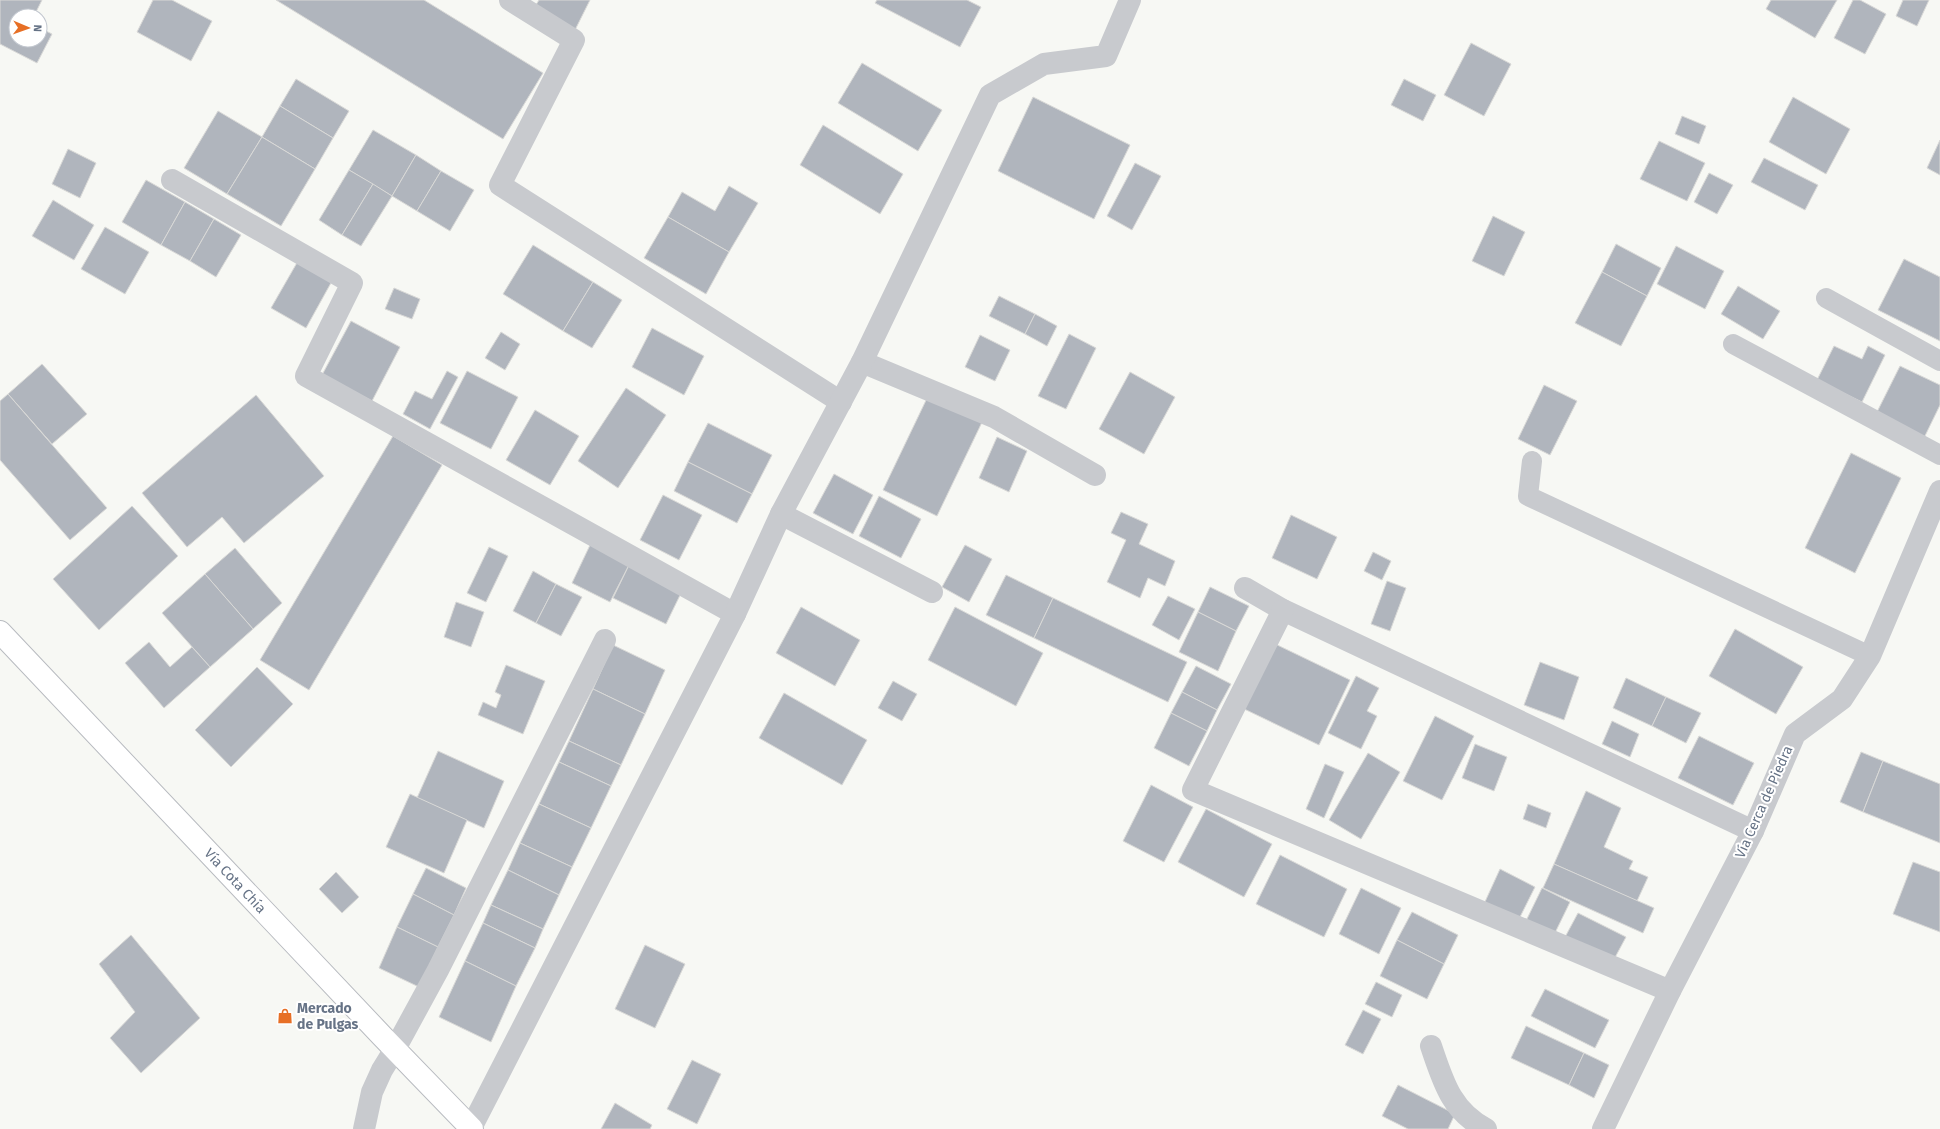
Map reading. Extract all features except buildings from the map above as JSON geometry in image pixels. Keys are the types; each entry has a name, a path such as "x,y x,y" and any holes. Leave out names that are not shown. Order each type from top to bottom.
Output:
{"main road":[{"name":"Vía Cota Chía","path":"0,632 471,1128"}],"street":[{"path":"510,0 574,40 500,185 841,402"},
{"path":"471,1128 735,614 781,514 862,362 990,95 1044,64 1106,56 1130,0"},
{"path":"172,180 352,283 306,376 735,614"},
{"path":"862,362 994,417 1095,475"},
{"name":"Vía Cerca de Piedra","path":"1603,1129 1670,991 1753,832 1795,734 1842,699 1870,656 1940,491"},
{"path":"781,514 932,592"},
{"path":"1245,588 1283,610 1753,832"},
{"path":"1283,610 1193,790 1670,991"},
{"path":"364,1129 372,1092 382,1070 396,1049 445,956 605,640"},
{"path":"1431,1046 1446,1089 1471,1121 1486,1129"}],"lane":[{"path":"1826,298 1940,361"},
{"path":"1733,344 1940,455"},
{"path":"1532,461 1528,496 1870,656"}],"place":[{"name":"Mercado de Pulgas","path":"285,1016"}]}
